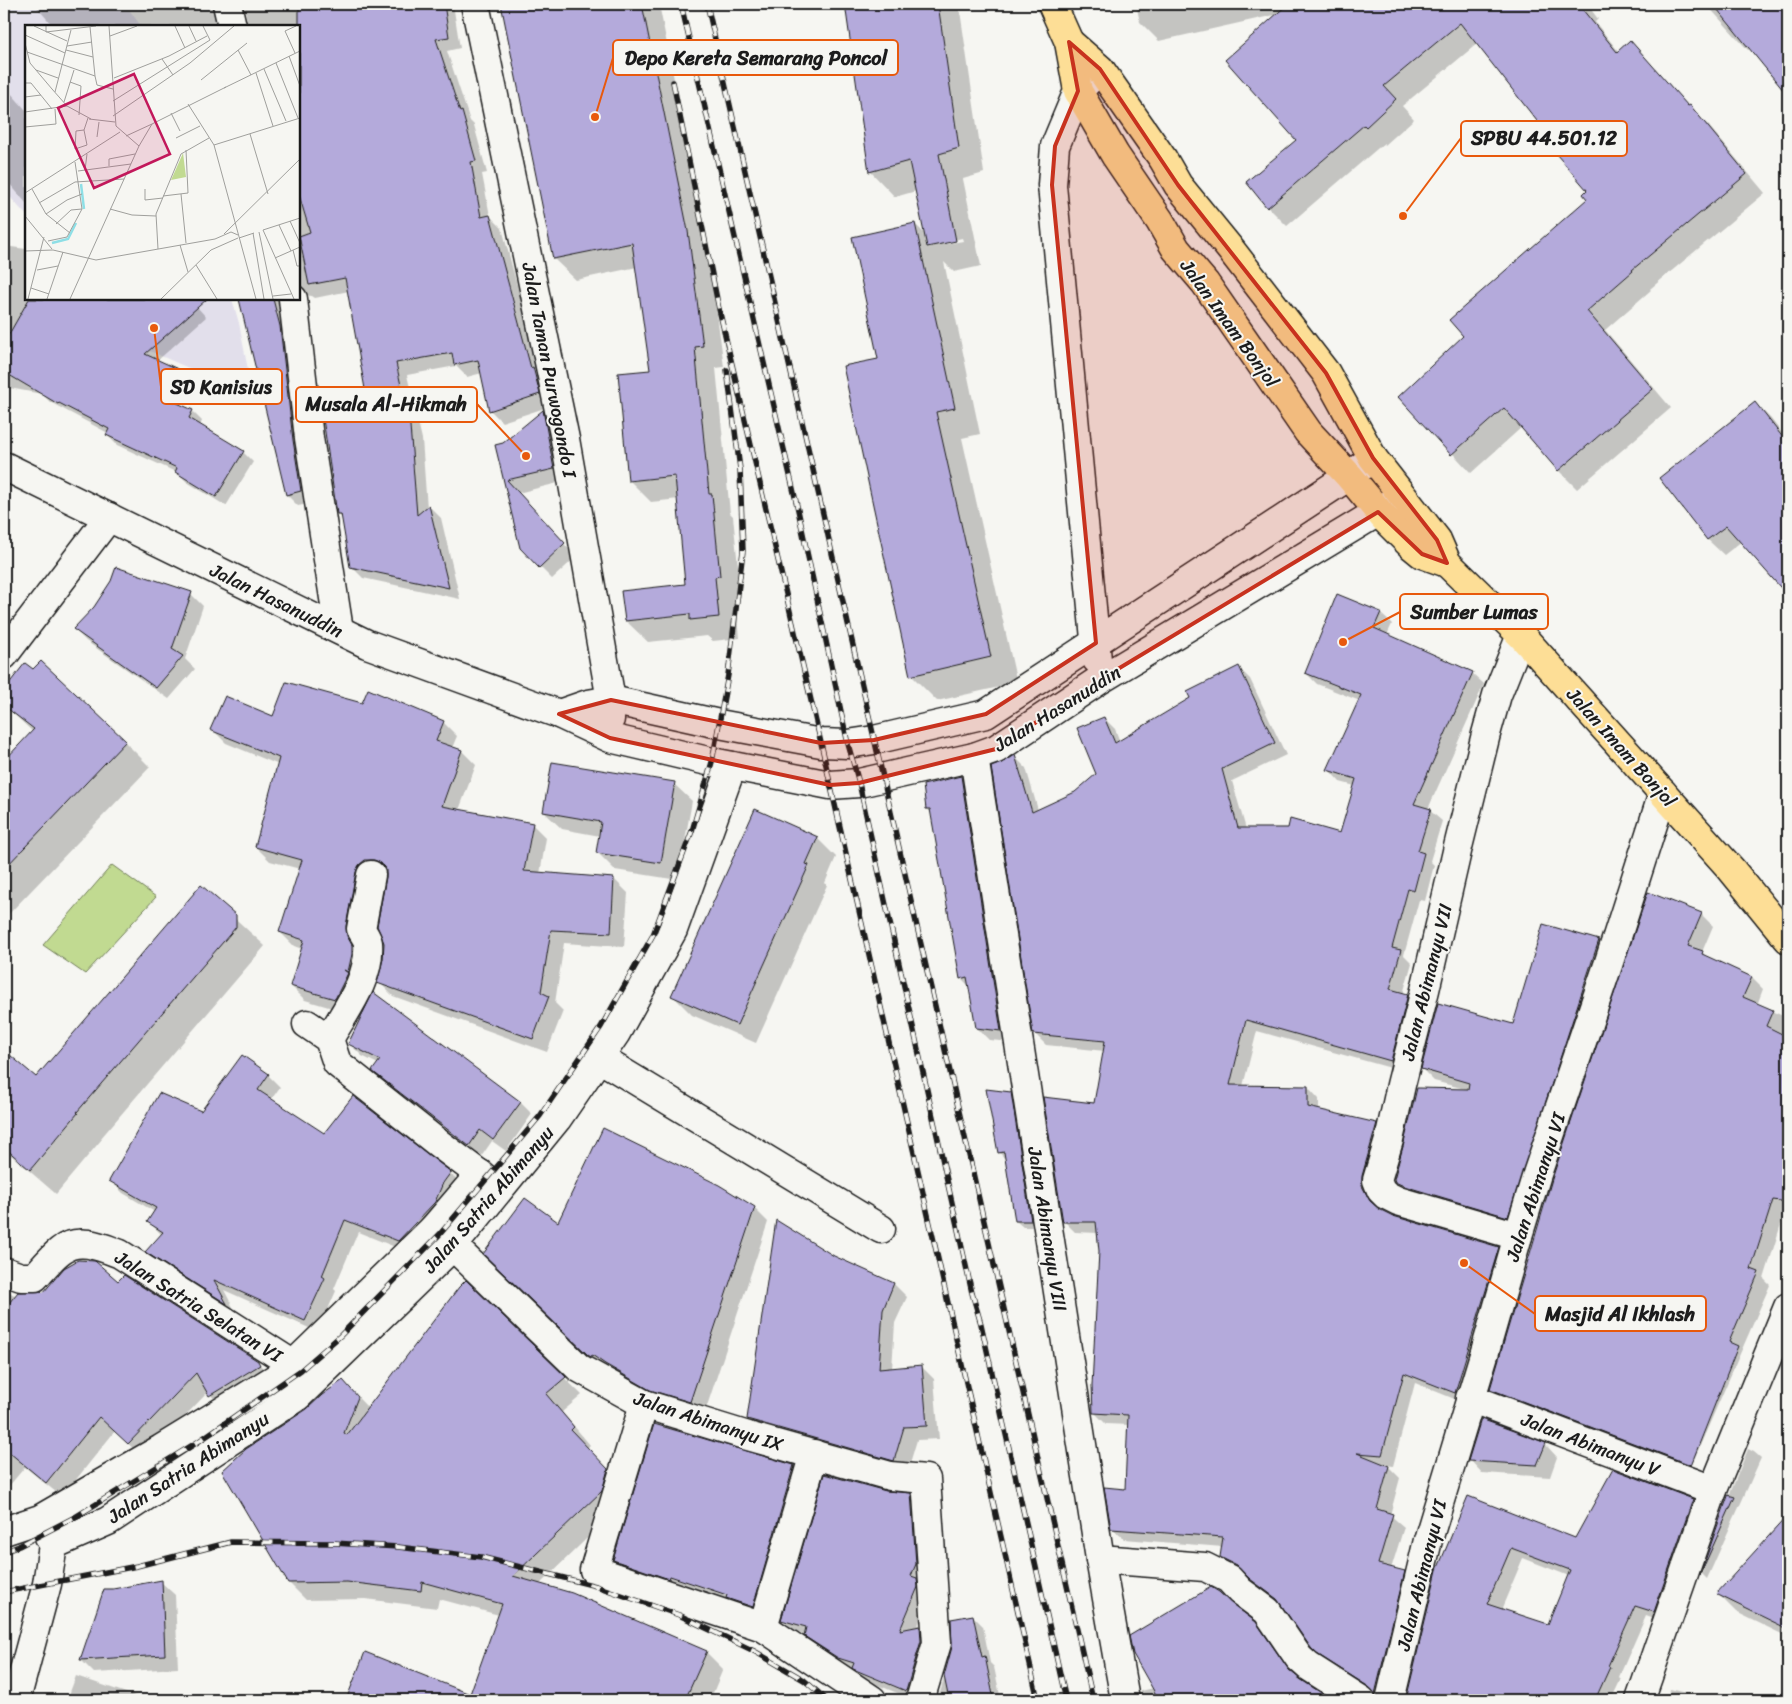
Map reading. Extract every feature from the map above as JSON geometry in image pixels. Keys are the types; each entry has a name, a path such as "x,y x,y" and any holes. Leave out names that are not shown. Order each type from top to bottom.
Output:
{"main road":[{"name":"Jalan Imam Bonjol","path":"1052,4 1069,42 1078,91 1115,156 1150,205 1176,249 1205,283 1308,432 1349,476 1378,512 1411,545 1422,554 1446,562"},
{"name":"Jalan Imam Bonjol","path":"1069,42 1100,69 1163,159 1178,185 1326,373 1373,458 1437,540 1446,562 1521,635 1731,869 1788,940"}],"street":[{"path":"227,4 232,25"},
{"name":"Jalan Taman Purwogondo I","path":"475,4 565,439 611,700 610,738"},
{"path":"1098,681 1096,643 1052,185 1055,146 1078,91 1100,69"},
{"path":"293,300 309,438 339,630"},
{"name":"Jalan Hasanuddin","path":"559,714 588,704 611,700 812,742 848,744 874,740 986,714 1349,476 1373,458"},
{"name":"Jalan Hasanuddin","path":"4,466 367,644 559,714 610,738 732,766 830,785 859,783 974,757 996,749 1098,681 1378,512 1401,495"},
{"path":"4,655 109,517"},
{"name":"Jalan Abimanyu VII","path":"1518,1236 1398,1201 1386,1195 1381,1190 1377,1180 1389,1140 1486,734 1497,695 1521,635"},
{"name":"Jalan Abimanyu VIII","path":"974,757 1100,1559 1125,1700"},
{"name":"Jalan Satria Abimanyu","path":"53,1545 108,1521 298,1396 304,1372 443,1238 490,1181 557,1119 616,1033 673,930 732,766"},
{"name":"Jalan Abimanyu VI","path":"1390,1700 1428,1540 1518,1236 1540,1165 1608,966 1663,793"},
{"path":"329,1039 366,971 368,941 361,929 371,875"},
{"path":"307,1024 329,1039 337,1063 490,1181"},
{"path":"599,1058 881,1229"},
{"name":"Jalan Abimanyu IX","path":"443,1238 579,1368 644,1404 890,1476 926,1480 937,1643 920,1700"},
{"name":"Jalan Satria Selatan VI","path":"4,1271 20,1277 35,1277 61,1249 79,1243 96,1245 120,1254 304,1372"},
{"path":"1640,1700 1713,1490 1788,1307"},
{"path":"4,1531 40,1519 278,1377 304,1372"},
{"name":"Jalan Abimanyu V","path":"1470,1398 1713,1490"},
{"path":"644,1404 594,1570 763,1627 872,1700"},
{"path":"763,1627 814,1454"},
{"path":"16,1700 47,1584 53,1545 40,1519"},
{"path":"1100,1559 1205,1567 1217,1572 1229,1579 1240,1591 1267,1611 1303,1662 1317,1673 1361,1700"}],"highlighted area":[{"path":"1069,42 1100,69 1178,185 1326,373 1373,458 1437,540 1447,563 1422,554 1378,512 1098,681 996,749 859,783 830,785 610,738 559,714 611,700 821,743 874,740 986,714 1096,643 1052,185 1055,146 1078,91"}],"shaded area":[{"path":"4,4 125,4 140,25 25,25 25,214 4,190"},
{"path":"101,300 232,300 239,323 253,396 145,349"}],"green space":[{"path":"112,865 156,897 85,974 43,945"}],"building":[{"path":"299,4 444,4 449,37 436,39 460,112 462,111 476,161 471,162 481,217 490,215 531,368 533,367 540,394 489,411 478,360 454,365 452,353 396,363 410,426 417,515 429,505 449,588 350,567 341,514 337,514 320,398 365,389 345,278 309,285 300,241 300,236 310,232 300,198"},
{"path":"501,4 642,4 688,231 703,346 695,347 709,494 712,494 720,576 715,577 719,617 690,620 690,614 625,621 621,591 685,584 675,476 628,481 618,373 650,370 632,243 553,259"},
{"path":"845,4 938,4 959,148 939,154 956,241 927,247 909,161 869,172"},
{"path":"1288,4 1578,4 1617,52 1630,40 1688,106 1690,105 1747,174 1632,270 1587,311 1653,389 1558,471 1504,408 1451,455 1398,397 1463,336 1449,320 1587,199 1583,194 1587,190 1532,126 1537,121 1460,23 1384,86 1396,99 1366,127 1364,125 1267,208 1246,182 1296,140 1225,60"},
{"path":"1713,4 1788,4 1788,96"},
{"path":"915,223 955,408 936,412 991,657 910,676 843,366 878,359 852,237"},
{"path":"28,300 206,300 145,354 180,370 168,399 193,410 189,418 244,451 216,497 175,472 177,468 106,435 109,429 58,404 4,372 4,343"},
{"path":"239,300 273,300 280,326 301,491 286,495"},
{"path":"1755,402 1788,444 1788,596 1726,526 1707,540 1659,478"},
{"path":"543,410 554,469 507,480 565,543 539,568 520,548 495,445 503,443"},
{"path":"116,567 192,592 172,649 183,656 156,688 73,629 94,607 111,581"},
{"path":"1337,594 1381,612 1374,628 1473,672 1414,804 1431,809 1418,851 1424,853 1414,891 1408,889 1392,948 1401,950 1390,989 1408,994 1391,1061 1246,1020 1230,1085 1308,1086 1308,1107 1377,1123 1362,1176 1362,1186 1370,1201 1379,1209 1393,1216 1499,1247 1455,1393 1404,1373 1382,1455 1357,1453 1389,1466 1377,1509 1393,1514 1378,1564 1405,1571 1375,1694 1369,1687 1317,1654 1277,1599 1250,1579 1236,1565 1220,1557 1223,1537 1111,1529 1104,1487 1125,1489 1128,1415 1093,1413 1092,1386 1099,1251 1096,1222 1063,1222 1043,1097 1094,1103 1105,1041 1033,1034 991,767 1015,755 1032,812 1075,792 1096,774 1077,728 1104,717 1115,743 1190,698 1187,692 1239,666 1275,743 1222,769 1238,828 1288,828 1290,819 1340,833 1356,779 1327,770 1361,695 1305,673"},
{"path":"41,661 126,741 4,869 4,761 34,729 4,706 4,690 25,663 33,669"},
{"path":"286,682 362,703 368,689 444,721 436,741 462,750 442,806 533,823 524,871 614,878 611,933 551,930 541,992 549,996 533,1039 377,983 383,959 384,943 377,926 386,870 381,863 374,860 365,860 359,865 356,872 346,926 347,936 352,945 352,954 348,972 344,970 348,973 335,999 290,986 304,940 279,932 302,860 255,847 279,758 210,730 225,696 273,716"},
{"path":"552,762 675,782 661,863 596,853 601,822 543,812"},
{"path":"961,776 1001,1031 976,1028 967,977 960,979 930,809 926,809 923,785"},
{"path":"755,809 818,837 806,864 809,865 737,1025 671,996"},
{"path":"201,885 236,915 236,927 77,1112 30,1170 4,1147 4,1050 36,1077"},
{"path":"1648,892 1702,913 1688,946 1703,951 1702,954 1752,977 1743,997 1773,1010 1766,1026 1788,1037 1788,1202 1773,1200 1751,1269 1759,1272 1729,1342 1738,1346 1691,1465 1490,1389 1552,1179"},
{"path":"1543,924 1599,940 1508,1217 1395,1182 1394,1179 1417,1088 1468,1089 1469,1083 1421,1069 1438,1003 1513,1024"},
{"path":"373,992 521,1102 493,1140 480,1130 469,1146 372,1071 380,1060 348,1044"},
{"path":"242,1055 269,1074 258,1090 324,1133 353,1096 451,1172 443,1183 435,1202 398,1241 345,1220 322,1276 325,1278 305,1321 214,1280 227,1304 145,1252 163,1232 147,1222 156,1208 109,1181 159,1093 201,1111"},
{"path":"986,1089 1011,1092 1031,1221 1015,1221 1004,1152 998,1153"},
{"path":"603,1128 719,1185 755,1207 690,1402 650,1390 592,1355 591,1357 588,1355 483,1254 525,1198 558,1222"},
{"path":"776,1220 834,1256 894,1283 883,1310 879,1369 922,1365 927,1426 904,1427 894,1461 747,1419"},
{"path":"78,1260 95,1261 118,1281 124,1275 258,1361 260,1365 209,1396 196,1373 128,1444 99,1417 46,1483 4,1448 4,1309 18,1292 41,1291 43,1293 64,1268"},
{"path":"466,1280 566,1377 546,1394 574,1427 571,1430 608,1469 602,1491 513,1576 572,1593 707,1651 685,1700 346,1700 365,1652 470,1694 502,1604 422,1582 421,1591 347,1582 288,1583 222,1471 246,1449 307,1409 343,1380 358,1397 344,1433 347,1435"},
{"path":"1481,1419 1546,1443 1537,1465 1468,1461"},
{"path":"654,1424 794,1465 753,1607 726,1598 727,1595 670,1576 669,1579 613,1560"},
{"path":"1613,1469 1693,1499 1654,1612 1635,1606 1595,1700 1406,1700 1437,1570 1468,1496 1575,1538","holes":["1511,1548 1570,1570 1548,1624 1487,1604"]},
{"path":"824,1474 886,1491 911,1493 916,1564 911,1576 917,1578 918,1587 900,1630 920,1626 921,1641 906,1691 853,1669 854,1663 838,1658 804,1636 806,1627 781,1620"},
{"path":"1728,1496 1735,1497 1700,1575"},
{"path":"1788,1515 1788,1629 1716,1594"},
{"path":"162,1580 165,1655 80,1660 104,1589"},
{"path":"1211,1587 1256,1622 1289,1670 1332,1700 1159,1700 1133,1654 1129,1636"},
{"path":"973,1615 982,1657 985,1656 994,1700 949,1700 944,1676 952,1647 951,1619"}],"railway":[{"path":"681,4 798,510 848,744 859,783 972,1293 981,1324 1066,1700"},
{"path":"707,4 1093,1700"},
{"path":"673,82 719,309 821,743 1038,1700"},
{"path":"4,1552 75,1517 199,1441 301,1370 340,1336 440,1234 540,1116 601,1027 653,935 692,831 712,762 728,675 743,551 740,469 727,370"},
{"path":"4,1592 137,1566 231,1542 334,1543 398,1547 481,1557 596,1586 679,1615 754,1651 804,1680 827,1700"}],"place":[{"name":"Depo Kereta Semarang Poncol","path":"595,117"},
{"name":"SPBU 44.501.12","path":"1403,216"},
{"name":"SD Kanisius","path":"154,328"},
{"name":"Musala Al-Hikmah","path":"526,456"},
{"name":"Sumber Lumas","path":"1343,642"},
{"name":"Masjid Al Ikhlash","path":"1464,1263"}]}
